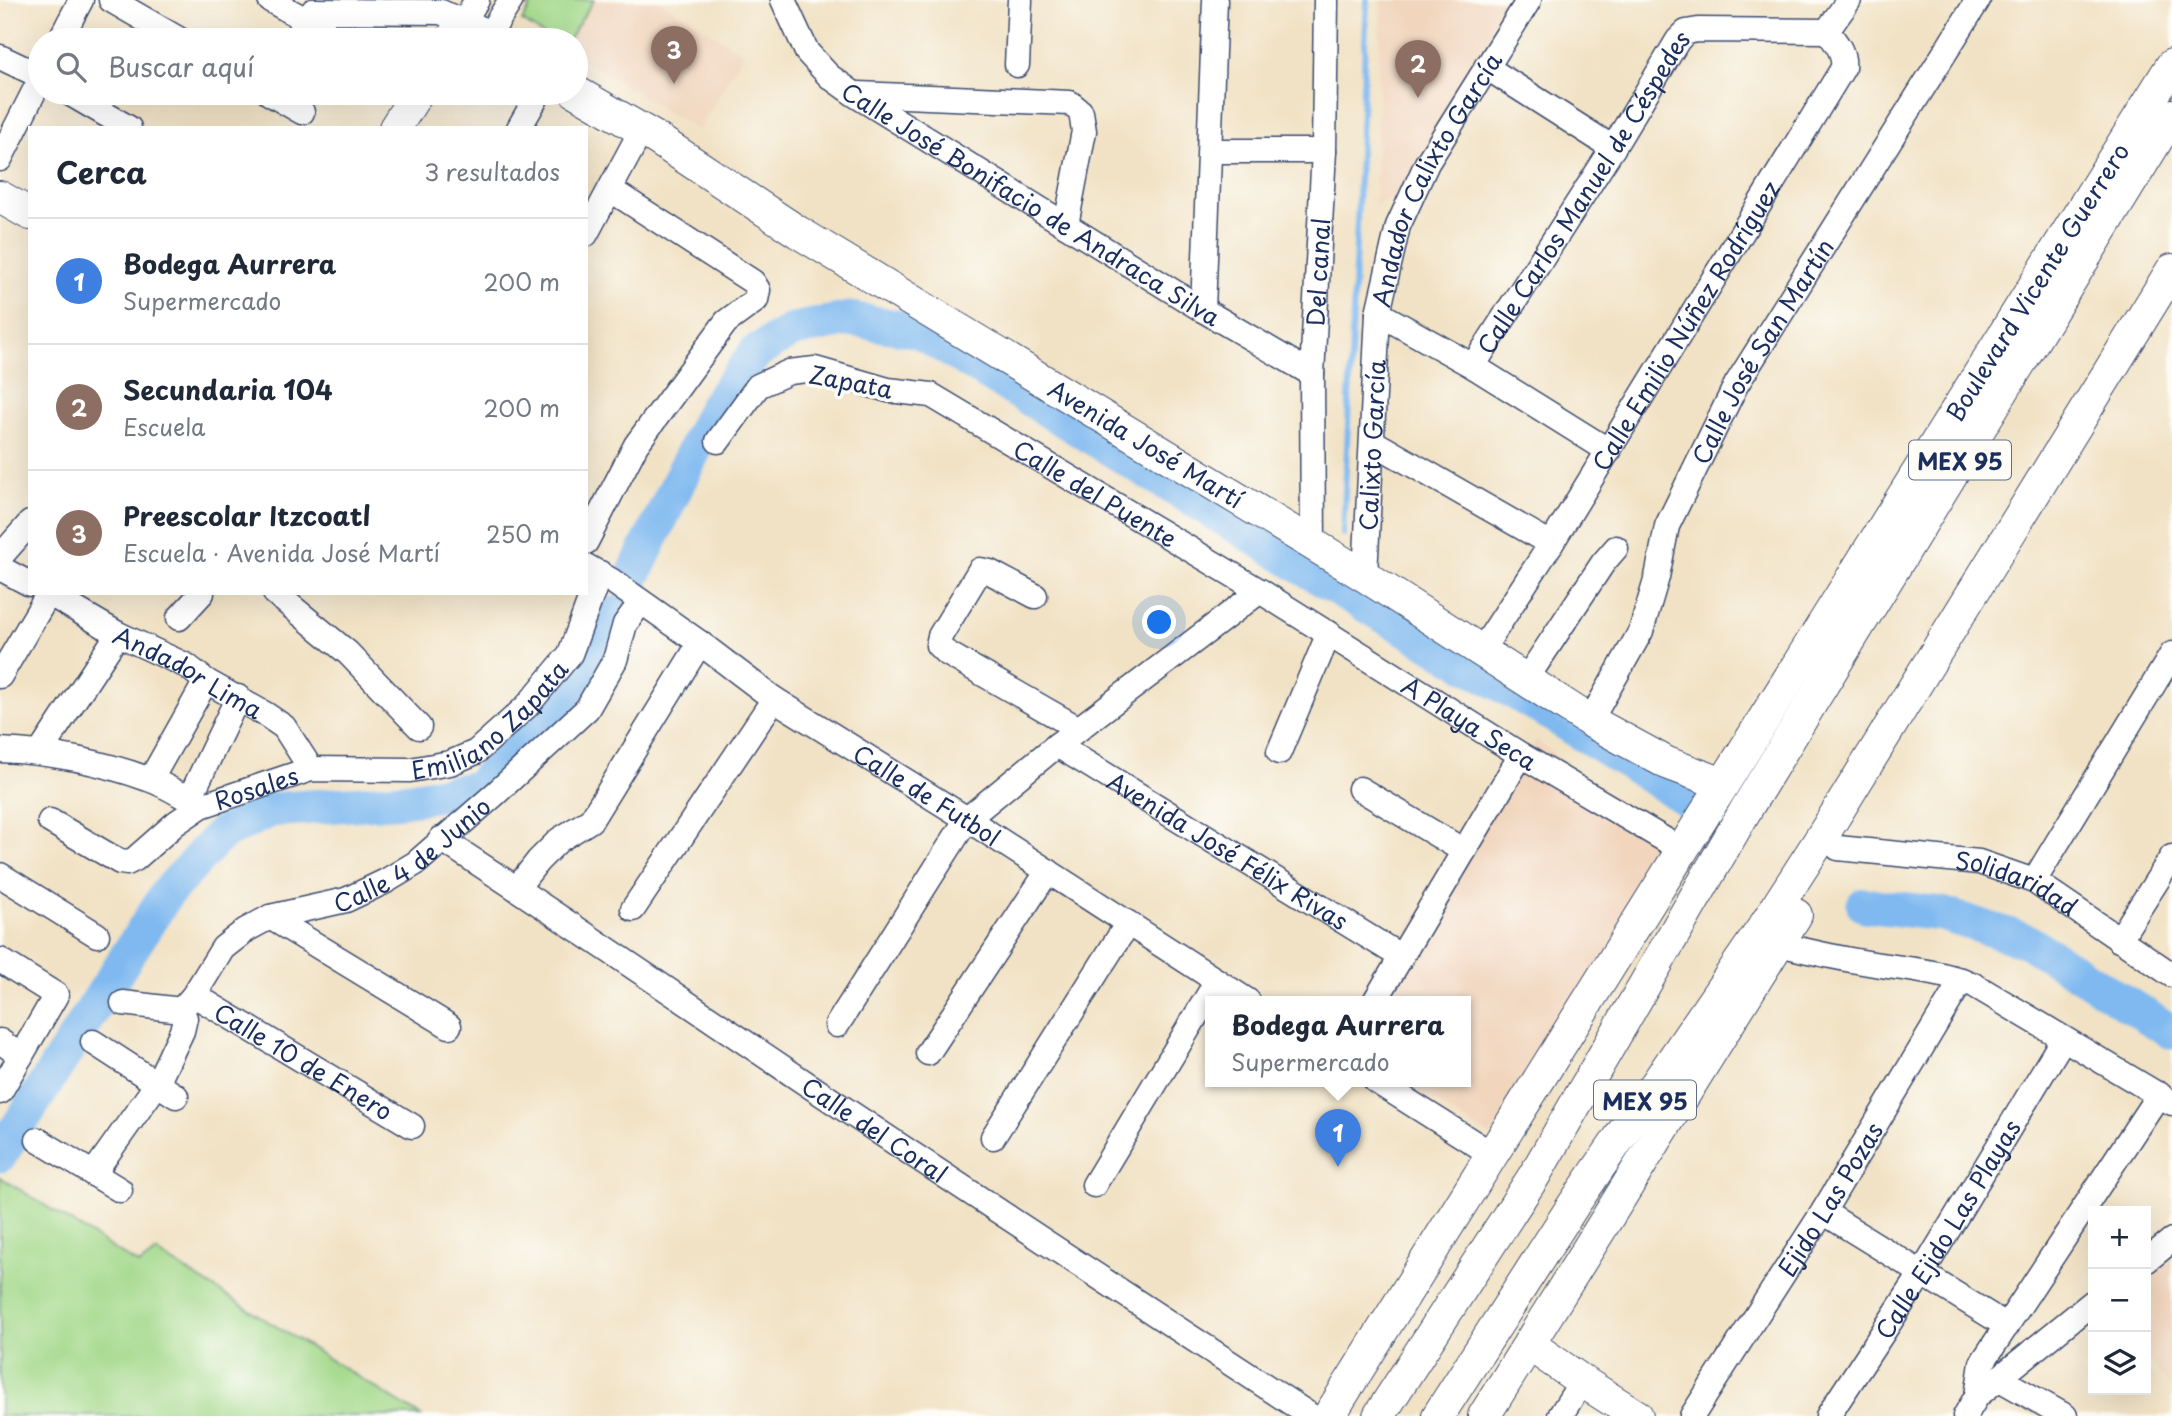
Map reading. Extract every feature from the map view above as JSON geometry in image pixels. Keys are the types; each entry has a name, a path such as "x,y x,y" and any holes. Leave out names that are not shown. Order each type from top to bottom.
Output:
{"main road":[{"name":"Boulevard Vicente Guerrero","path":"1329,1416 2172,65"},
{"name":"Avenida José Martí","path":"588,99 654,137 798,232 1365,576 1590,721 1667,762 1723,784"},
{"path":"396,126 408,105"},
{"name":"MEX 95","path":"1379,1416 1534,1176 1748,806 2172,115"},
{"path":"0,197 28,214"},
{"name":"MEX 95","path":"1438,1416 1574,1204 1767,922 1823,835 2172,270"},
{"path":"1460,1416 1488,1410 1530,1345 2172,305"},
{"path":"1530,1345 1637,1416"}],"street":[{"path":"66,28 81,0"},
{"path":"111,0 159,28"},
{"path":"270,0 306,18 441,12 474,28 511,0"},
{"name":"Calle José Bonifacio de Andraca Silva","path":"783,0 807,52 829,76 854,94 1203,310 1312,374"},
{"path":"1017,65 1020,0"},
{"path":"1203,310 1215,0"},
{"name":"Del canal","path":"1312,545 1312,374 1324,151 1326,0"},
{"name":"Andador Calixto García","path":"1530,0 1427,163 1398,226 1378,313 1473,366 1609,451"},
{"path":"1827,31 1849,0"},
{"name":"Calle José San Martín","path":"1590,721 1641,631 1657,577 1667,526 1736,385 1978,0"},
{"name":"Calle Carlos Manuel de Céspedes","path":"1473,366 1613,148 1678,40 1686,32 1827,31"},
{"name":"Calle Emilio Núñez Rodríguez","path":"1482,650 1609,451 1843,68 1841,49 1827,31"},
{"path":"0,57 28,72"},
{"path":"1486,67 1613,148"},
{"path":"854,94 1070,103 1082,111 1084,131 1066,225"},
{"path":"0,159 28,102"},
{"path":"90,105 126,126"},
{"path":"290,105 302,112"},
{"path":"520,126 532,105"},
{"path":"588,230 640,131"},
{"path":"1211,151 1324,151"},
{"path":"588,538 636,445 726,322 756,300 758,290 752,282 611,190"},
{"name":"Calixto García","path":"1365,576 1378,313"},
{"name":"Zapata","path":"718,441 758,386 789,372 815,369 888,390 931,395"},
{"name":"Calle del Puente","path":"931,395 1260,591"},
{"path":"1373,442 1551,544"},
{"path":"10,548 28,580"},
{"path":"1525,681 1603,563 1616,548"},
{"path":"1035,596 981,570 940,636 938,645 945,652 1079,729"},
{"name":"Calle de Futbol","path":"599,573 774,699 967,819 1240,996"},
{"name":"Emiliano Zapata","path":"311,769 410,770 450,763 476,752 527,706 570,654 599,573"},
{"path":"837,1025 967,819 1056,745 1260,591"},
{"name":"A Playa Seca","path":"1260,591 1521,755 1684,851"},
{"path":"0,677 47,595"},
{"name":"Andador Lima","path":"51,595 118,634 187,666 206,681 238,697 284,727 311,769"},
{"path":"179,618 200,595"},
{"path":"277,595 348,653 419,727"},
{"name":"Calle 4 de Junio","path":"187,1002 223,948 246,930 270,917 346,900 386,881 416,863 494,795 587,709 615,660 625,624 640,602"},
{"path":"1279,752 1329,633"},
{"path":"41,751 118,634"},
{"path":"517,888 559,840 591,820 699,643"},
{"path":"2034,881 2172,654"},
{"path":"151,779 206,681"},
{"path":"50,821 120,862 127,863 135,859 195,803 238,697"},
{"path":"633,909 774,699"},
{"name":"Avenida José Félix Rivas","path":"1056,745 1401,956"},
{"path":"0,750 41,751 151,779 195,803"},
{"path":"1378,996 1521,755"},
{"name":"Rosales","path":"195,803 311,769"},
{"path":"1360,789 1464,851"},
{"name":"Calle del Coral","path":"441,839 1002,1214 1311,1416"},
{"name":"Solidaridad","path":"1838,848 1979,862 2034,881 2172,975"},
{"path":"2119,940 2172,858"},
{"path":"928,1053 1048,871"},
{"path":"0,875 97,934"},
{"path":"270,917 449,1026"},
{"path":"993,1137 1128,923"},
{"path":"1779,944 1835,958 1937,973 1962,980 2166,1098 1982,1363 1971,1406"},
{"path":"0,960 56,995 0,1092"},
{"name":"Ejido Las Pozas","path":"1692,1416 1823,1212 1962,980"},
{"path":"1208,996 1217,981"},
{"path":"1094,1185 1205,1001"},
{"path":"123,1003 187,1002"},
{"name":"Calle 10 de Enero","path":"93,1174 166,1090 187,1002 412,1126"},
{"name":"Calle Ejido Las Playas","path":"1828,1416 1923,1273 2063,1038"},
{"path":"0,1041 21,1056"},
{"path":"93,1042 166,1090"},
{"path":"1385,1087 1493,1155"},
{"path":"38,1140 120,1190"},
{"path":"1823,1212 2007,1326"},
{"path":"2151,1257 2172,1240"},
{"path":"1971,1406 1998,1378 2088,1306"},
{"path":"1998,1378 2065,1416"},
{"path":"1560,1416 1582,1381"}],"shaded area":[{"path":"534,0 659,0 744,53 698,131 588,62 588,28 533,28 522,21"},
{"path":"1381,0 1520,0 1396,197 1375,204"},
{"path":"1536,740 1675,851 1490,1137 1411,1087 1471,1087 1471,996 1361,996"},
{"path":"2172,1249 2172,1390 2151,1362 2151,1265"}],"green space":[{"path":"534,0 594,0 576,28 533,28 522,21"},
{"path":"0,1177 139,1265 156,1252 421,1416 0,1416"}],"waterway":[{"path":"1343,534 1367,0"},
{"path":"631,580 715,407 756,352 793,330 850,319 919,331 1338,589 1546,711 1696,805"},
{"path":"1338,583 1338,589"},
{"path":"0,1155 167,893 221,834 271,810 404,800 477,788 549,719 616,613"},
{"path":"1864,905 1942,914 2027,941 2172,1032"}],"place":[{"name":"Preescolar Itzcoatl","path":"674,84"},
{"name":"Secundaria 104","path":"1418,98"},
{"name":"Bodega Aurrera","path":"1338,1167"}]}
